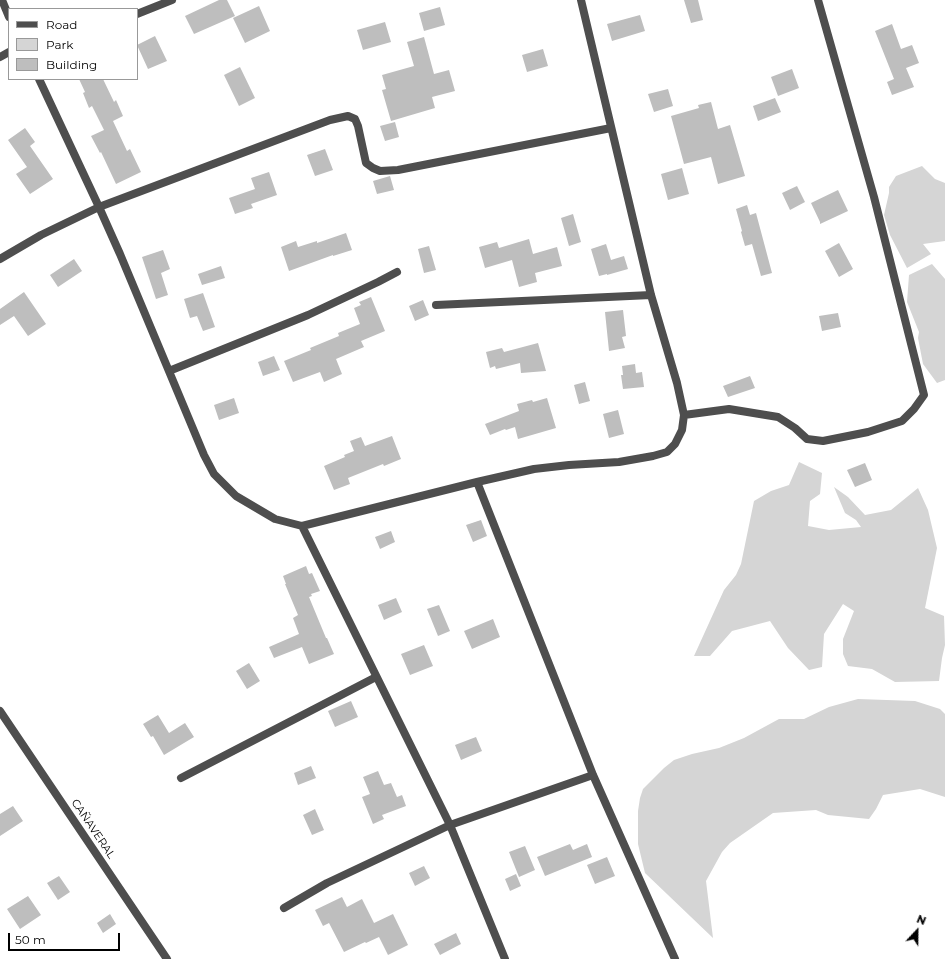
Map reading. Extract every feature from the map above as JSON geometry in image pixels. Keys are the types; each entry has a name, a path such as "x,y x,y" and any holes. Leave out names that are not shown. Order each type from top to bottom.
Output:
{"street":[{"path":"2,0 8,15"},
{"path":"138,14 172,0"},
{"path":"39,80 99,207 204,455 214,474 236,496 275,519 302,526 534,469 619,462 654,456 667,452 675,444 682,430 684,415 651,295 581,0"},
{"path":"684,415 729,409 778,417 807,438 823,441 868,432 902,421 914,409 924,395 874,197 818,0"},
{"path":"0,259 41,235 99,207 330,120 348,116 355,119 358,126 366,163 380,171 398,170 611,128"},
{"path":"169,371 308,315 397,272"},
{"path":"436,305 651,295"},
{"path":"477,482 593,775 675,959"},
{"path":"302,526 450,825 505,959"},
{"path":"181,778 376,677"},
{"name":"CAÑAVERAL","path":"0,711 167,959"},
{"path":"284,908 327,883 450,825 593,775"}],"green space":[{"path":"922,166 935,179 945,183 945,241 923,244 931,254 907,268 890,235 884,215 889,187 896,176"},
{"path":"932,264 945,279 945,380 937,383 923,364 918,338 919,332 907,302 909,275"},
{"path":"799,462 822,473 820,494 810,501 808,526 829,530 861,527 856,520 845,513 834,487 848,497 865,515 891,510 918,488 928,510 937,548 925,608 944,616 945,645 939,681 895,682 872,669 848,666 843,654 843,639 854,611 843,604 824,634 822,667 809,670 788,648 770,621 732,631 710,656 694,656 724,590 736,575 741,564 754,501 771,491 789,485"},
{"path":"858,699 915,701 940,709 945,714 945,797 920,789 883,795 869,819 828,815 816,810 773,813 730,843 722,852 706,881 713,938 645,873 638,844 638,811 643,789 674,760 719,748 744,738 779,719 804,719 829,707"}],"building":[{"path":"219,0 227,0 235,16 194,34 185,16"},
{"path":"684,0 698,0 703,20 691,23"},
{"path":"259,6 270,31 245,43 233,18"},
{"path":"440,7 445,25 424,31 419,13"},
{"path":"640,15 645,31 612,41 607,24"},
{"path":"385,22 391,42 363,50 357,30"},
{"path":"892,24 901,49 912,45 919,63 906,68 914,87 892,95 887,82 894,79 875,31"},
{"path":"155,36 167,61 148,69 138,44"},
{"path":"424,37 434,74 449,70 455,91 432,97 435,108 391,121 382,90 386,89 382,75 414,66 407,42"},
{"path":"543,49 548,66 527,72 522,55"},
{"path":"240,67 255,98 239,106 224,75"},
{"path":"792,69 799,88 778,96 771,77"},
{"path":"79,80 103,80 114,102 116,100 123,116 113,121 127,151 130,149 141,172 116,184 101,152 100,153 91,136 104,130 92,106 89,108 83,93 85,92"},
{"path":"668,89 673,106 654,112 648,94"},
{"path":"775,98 781,112 758,121 753,106"},
{"path":"711,102 718,129 730,125 745,176 718,184 711,157 684,164 671,116 699,108 698,105"},
{"path":"395,122 399,137 385,141 380,126"},
{"path":"25,128 35,142 30,146 53,179 30,194 16,174 27,167 8,140"},
{"path":"325,149 333,170 315,176 307,155"},
{"path":"682,168 689,194 668,200 661,174"},
{"path":"269,172 277,195 251,204 253,208 235,214 229,198 255,189 251,178"},
{"path":"390,176 394,190 377,194 373,181"},
{"path":"797,186 805,202 790,210 782,193"},
{"path":"838,190 848,211 820,224 811,203"},
{"path":"747,205 750,215 756,213 772,273 761,276 752,244 745,246 736,209"},
{"path":"573,214 581,242 569,246 561,218"},
{"path":"346,233 352,250 333,255 289,271 281,247 296,241 298,247 317,241 317,243"},
{"path":"529,239 533,254 557,247 562,266 535,273 537,282 519,287 512,260 485,268 479,247 497,242 499,248"},
{"path":"839,243 853,269 839,277 825,251"},
{"path":"606,244 611,260 624,256 628,269 599,276 591,249"},
{"path":"429,246 436,270 424,273 418,249"},
{"path":"163,250 170,269 161,273 168,295 156,299 142,257"},
{"path":"74,259 82,271 58,287 50,275"},
{"path":"221,266 225,278 202,285 198,274"},
{"path":"24,292 46,324 28,336 14,316 0,325 0,309"},
{"path":"203,293 215,327 203,331 197,316 190,318 184,299"},
{"path":"371,297 385,331 361,341 364,347 336,359 342,374 324,382 320,372 293,382 284,361 311,350 310,348 339,336 338,333 360,324 354,308 361,305 359,302"},
{"path":"423,300 429,315 415,321 409,306"},
{"path":"623,310 626,336 622,337 625,348 609,351 605,312"},
{"path":"838,313 841,327 822,331 819,316"},
{"path":"538,343 546,371 521,373 520,363 496,369 495,366 490,368 486,352 502,348 504,352"},
{"path":"274,356 280,370 263,376 258,362"},
{"path":"635,364 636,373 642,372 644,387 623,389 621,375 623,375 622,366"},
{"path":"750,376 755,388 728,397 723,386"},
{"path":"585,382 590,401 579,404 574,385"},
{"path":"234,398 239,413 219,420 214,405"},
{"path":"547,398 556,428 518,439 515,427 490,435 485,424 519,411 517,404"},
{"path":"618,410 624,434 609,438 603,414"},
{"path":"392,436 401,459 384,466 383,464 348,478 350,484 334,490 324,466 345,457 344,455 354,451 350,441 361,437 365,446"},
{"path":"865,463 872,480 855,487 847,470"},
{"path":"481,520 487,536 473,542 466,525"},
{"path":"391,531 395,542 380,549 375,537"},
{"path":"306,566 309,574 312,573 320,591 311,594 312,596 309,597 334,654 309,664 302,647 274,658 269,647 299,634 293,618 298,615 283,576"},
{"path":"396,598 402,612 384,620 378,605"},
{"path":"439,605 450,631 438,636 427,609"},
{"path":"493,619 500,637 472,649 464,631"},
{"path":"424,645 433,666 410,675 401,654"},
{"path":"249,663 260,681 247,689 236,671"},
{"path":"351,701 358,717 335,727 328,711"},
{"path":"158,715 169,733 185,723 194,737 164,755 153,736 151,737 143,724"},
{"path":"476,737 482,751 461,760 455,745"},
{"path":"311,766 316,778 298,785 294,773"},
{"path":"378,771 384,785 391,783 397,797 402,795 406,806 382,815 384,819 373,824 362,797 370,794 363,777"},
{"path":"13,806 23,821 0,836 0,814"},
{"path":"315,809 324,830 312,835 303,815"},
{"path":"570,844 573,850 587,844 592,857 545,876 537,857"},
{"path":"525,846 535,870 519,877 509,852"},
{"path":"607,857 615,876 595,884 587,865"},
{"path":"424,866 430,878 415,886 409,873"},
{"path":"516,874 521,886 510,891 505,879"},
{"path":"59,876 70,892 58,900 47,883"},
{"path":"28,896 41,915 20,929 7,909"},
{"path":"342,897 347,907 362,899 374,923 393,914 408,945 388,955 379,937 344,952 329,923 323,926 315,910"},
{"path":"110,914 116,924 103,933 97,923"},
{"path":"456,933 461,944 440,955 434,944"}]}
